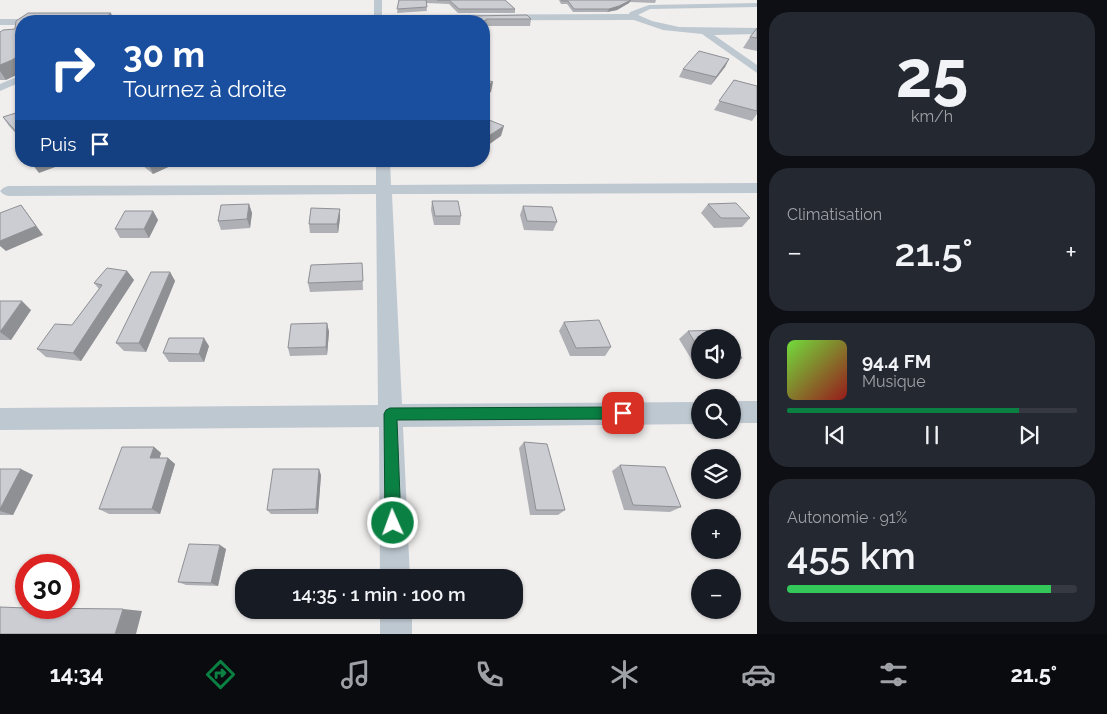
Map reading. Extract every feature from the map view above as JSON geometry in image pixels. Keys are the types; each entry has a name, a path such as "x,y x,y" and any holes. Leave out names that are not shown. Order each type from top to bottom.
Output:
{"street":[{"path":"378,0 378,15"},
{"path":"635,17 633,14 637,11 665,3 757,5"},
{"path":"665,3 756,68"},
{"path":"490,19 635,17 657,26 704,31 757,31"},
{"path":"0,22 15,22"},
{"path":"0,88 15,81"},
{"path":"383,167 395,569"},
{"path":"8,191 757,188"},
{"path":"0,419 691,412"},
{"path":"741,412 757,412"},
{"path":"396,619 396,634"}],"building":[{"path":"399,0 426,0 427,7 397,9"},
{"path":"449,0 505,0 515,9 459,9"},
{"path":"561,0 631,0 609,9 574,9 568,1"},
{"path":"28,13 111,13 108,15 25,15"},
{"path":"527,15 531,19 490,19 490,16"},
{"path":"757,28 757,38 750,37"},
{"path":"15,29 15,58 0,65 0,32"},
{"path":"699,51 729,59 716,77 683,69"},
{"path":"734,80 757,86 757,111 719,101"},
{"path":"15,113 15,130 3,117"},
{"path":"490,120 504,126 490,135"},
{"path":"432,201 458,201 461,216 435,216"},
{"path":"736,203 750,218 721,218 708,204"},
{"path":"249,204 247,219 218,221 221,205"},
{"path":"21,205 36,226 0,241 0,213"},
{"path":"523,206 552,207 557,222 527,221"},
{"path":"311,208 340,209 337,224 309,224"},
{"path":"125,211 153,211 144,229 115,229"},
{"path":"362,263 363,281 308,283 311,265"},
{"path":"107,268 127,271 73,353 37,349 55,324 72,325 102,285 94,283"},
{"path":"151,272 170,272 139,343 116,343"},
{"path":"0,301 22,301 0,332"},
{"path":"599,320 611,347 576,348 564,322"},
{"path":"327,323 326,347 288,348 291,324"},
{"path":"169,338 204,338 199,354 163,353"},
{"path":"524,442 547,444 565,510 536,510"},
{"path":"122,447 154,447 150,458 168,458 152,509 99,509"},
{"path":"620,465 665,467 681,507 633,505"},
{"path":"0,469 21,469 0,509"},
{"path":"273,469 319,469 316,509 267,510"},
{"path":"189,544 220,545 211,583 178,582"},
{"path":"0,607 15,608 15,619 80,619 80,609 123,609 115,634 0,634"}],"route":[{"path":"393,523 390,414 623,413"}]}
